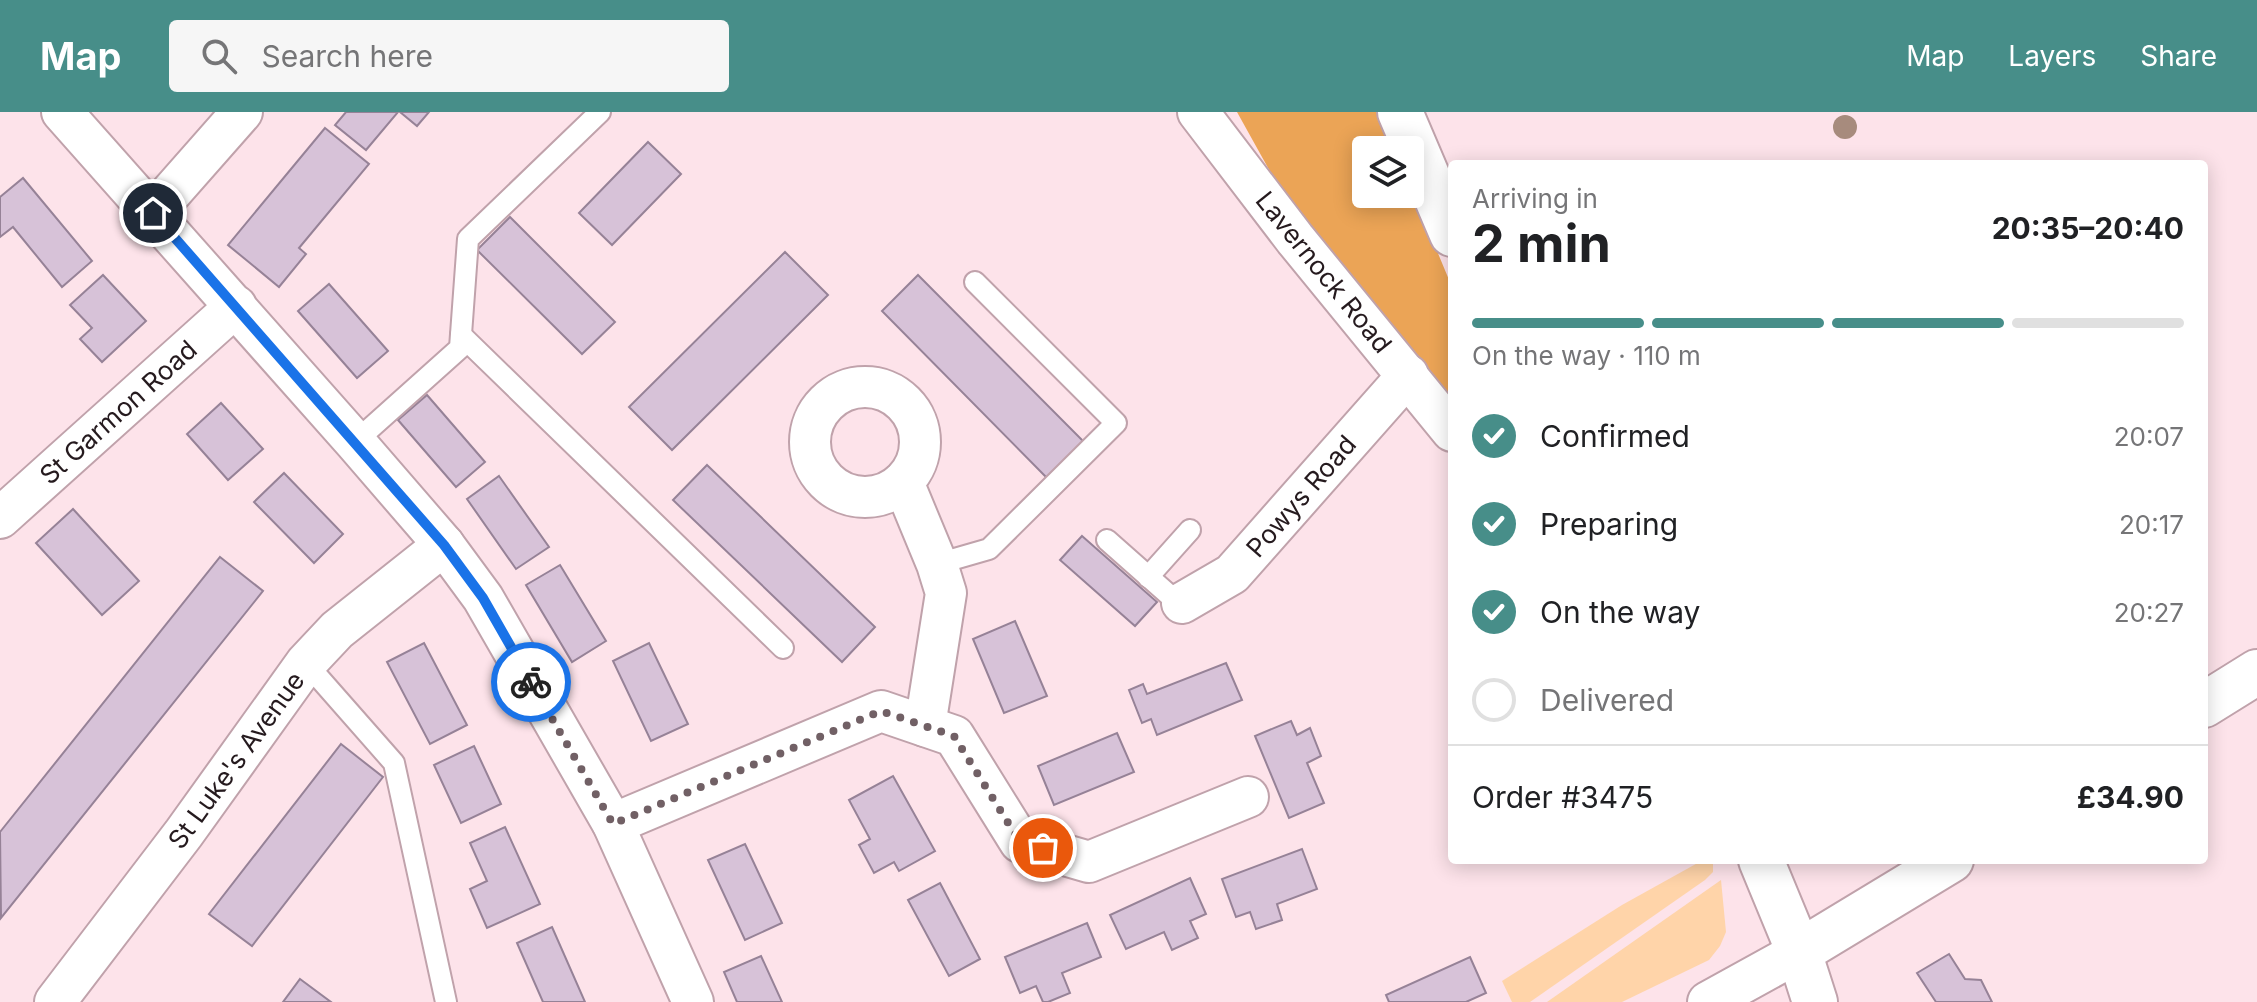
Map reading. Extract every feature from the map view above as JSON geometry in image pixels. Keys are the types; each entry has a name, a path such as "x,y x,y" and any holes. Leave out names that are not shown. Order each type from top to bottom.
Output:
{"main road":[{"path":"1400,112 1448,225"},
{"path":"2208,703 2257,672"},
{"path":"1763,864 1799,952 1815,1002"},
{"path":"1799,952 1944,864"}],"street":[{"path":"62,112 355,442 444,545 483,598 613,824 693,1002"},
{"path":"153,213 242,112"},
{"name":"Lavernock Road","path":"1198,112 1295,239 1448,426"},
{"name":"St Garmon Road","path":"0,518 236,306"},
{"name":"Powys Road","path":"1182,603 1232,574 1408,375"},
{"path":"903,482 946,593 925,726"},
{"name":"St Luke's Avenue","path":"55,1002 184,833 306,663 337,630 444,545"},
{"path":"613,824 881,711 954,736 1020,842 1089,862 1248,797"},
{"path":"1708,1002 1799,952"}],"lane":[{"path":"355,442 460,348 468,239 600,112"},
{"path":"937,564 989,549 1116,423 975,282"},
{"path":"461,335 783,648"},
{"path":"1148,577 1190,530"},
{"path":"1107,540 1182,603"},
{"path":"306,663 394,763 446,1002"}],"shaded area":[{"path":"1237,112 1379,112 1389,136 1352,136 1352,208 1419,208 1448,277 1448,392 1358,287 1272,175"},
{"path":"1696,864 1713,864 1713,872 1705,880 1530,1002 1512,1002 1502,981 1622,905"},
{"path":"1721,880 1726,932 1709,960 1622,1002 1547,1002"}],"building":[{"path":"346,112 398,112 366,150 335,125"},
{"path":"400,112 429,112 417,126"},
{"path":"325,128 369,164 299,248 306,254 279,287 228,245"},
{"path":"648,142 681,174 612,245 579,213"},
{"path":"23,178 92,261 62,287 13,227 0,237 0,197"},
{"path":"510,217 615,322 582,354 477,250"},
{"path":"785,252 828,295 672,450 629,407"},
{"path":"103,275 146,321 102,362 80,339 92,328 70,305"},
{"path":"918,275 1084,442 1047,478 882,311"},
{"path":"329,284 388,351 357,378 298,311"},
{"path":"427,395 485,462 456,487 398,420"},
{"path":"221,403 263,449 228,480 187,434"},
{"path":"707,465 875,627 842,662 673,500"},
{"path":"284,473 343,534 314,563 254,502"},
{"path":"499,476 549,547 516,569 467,499"},
{"path":"73,509 139,581 102,615 36,543"},
{"path":"1082,536 1157,602 1135,626 1060,560"},
{"path":"220,557 263,591 1,918 0,832"},
{"path":"560,565 606,641 572,662 526,585"},
{"path":"1015,621 1047,696 1004,713 973,639"},
{"path":"424,643 467,725 430,744 387,662"},
{"path":"649,643 688,724 651,741 613,661"},
{"path":"1226,663 1242,700 1157,735 1151,719 1142,723 1129,690 1143,684 1147,694"},
{"path":"1291,721 1297,735 1310,728 1321,756 1307,763 1324,803 1289,818 1255,736"},
{"path":"1117,733 1134,772 1054,805 1038,766"},
{"path":"341,744 383,777 252,946 209,914"},
{"path":"474,746 501,804 461,823 434,765"},
{"path":"893,776 935,851 899,871 894,862 874,873 859,845 870,839 849,800"},
{"path":"505,827 540,904 487,928 470,889 487,881 470,843"},
{"path":"745,844 782,923 745,940 708,860"},
{"path":"1302,849 1317,889 1277,904 1282,920 1256,929 1250,912 1236,917 1222,879"},
{"path":"1190,878 1206,914 1190,921 1198,938 1172,950 1164,932 1126,949 1110,915"},
{"path":"940,883 980,959 949,976 908,900"},
{"path":"1087,923 1101,957 1062,973 1070,993 1043,1002 1036,986 1020,993 1005,957"},
{"path":"552,927 585,1002 543,1002 517,943"},
{"path":"1949,954 1965,979 1981,980 1992,1002 1936,1002 1917,973"},
{"path":"761,956 782,1002 737,1002 724,972"},
{"path":"1470,957 1486,993 1466,1002 1389,1002 1386,995"},
{"path":"300,979 331,1002 283,1002"}],"way so far":[{"path":"531,682 613,824 881,711 954,736 1020,842 1043,848"}],"route":[{"path":"153,213 444,545 483,598 531,682"}]}
